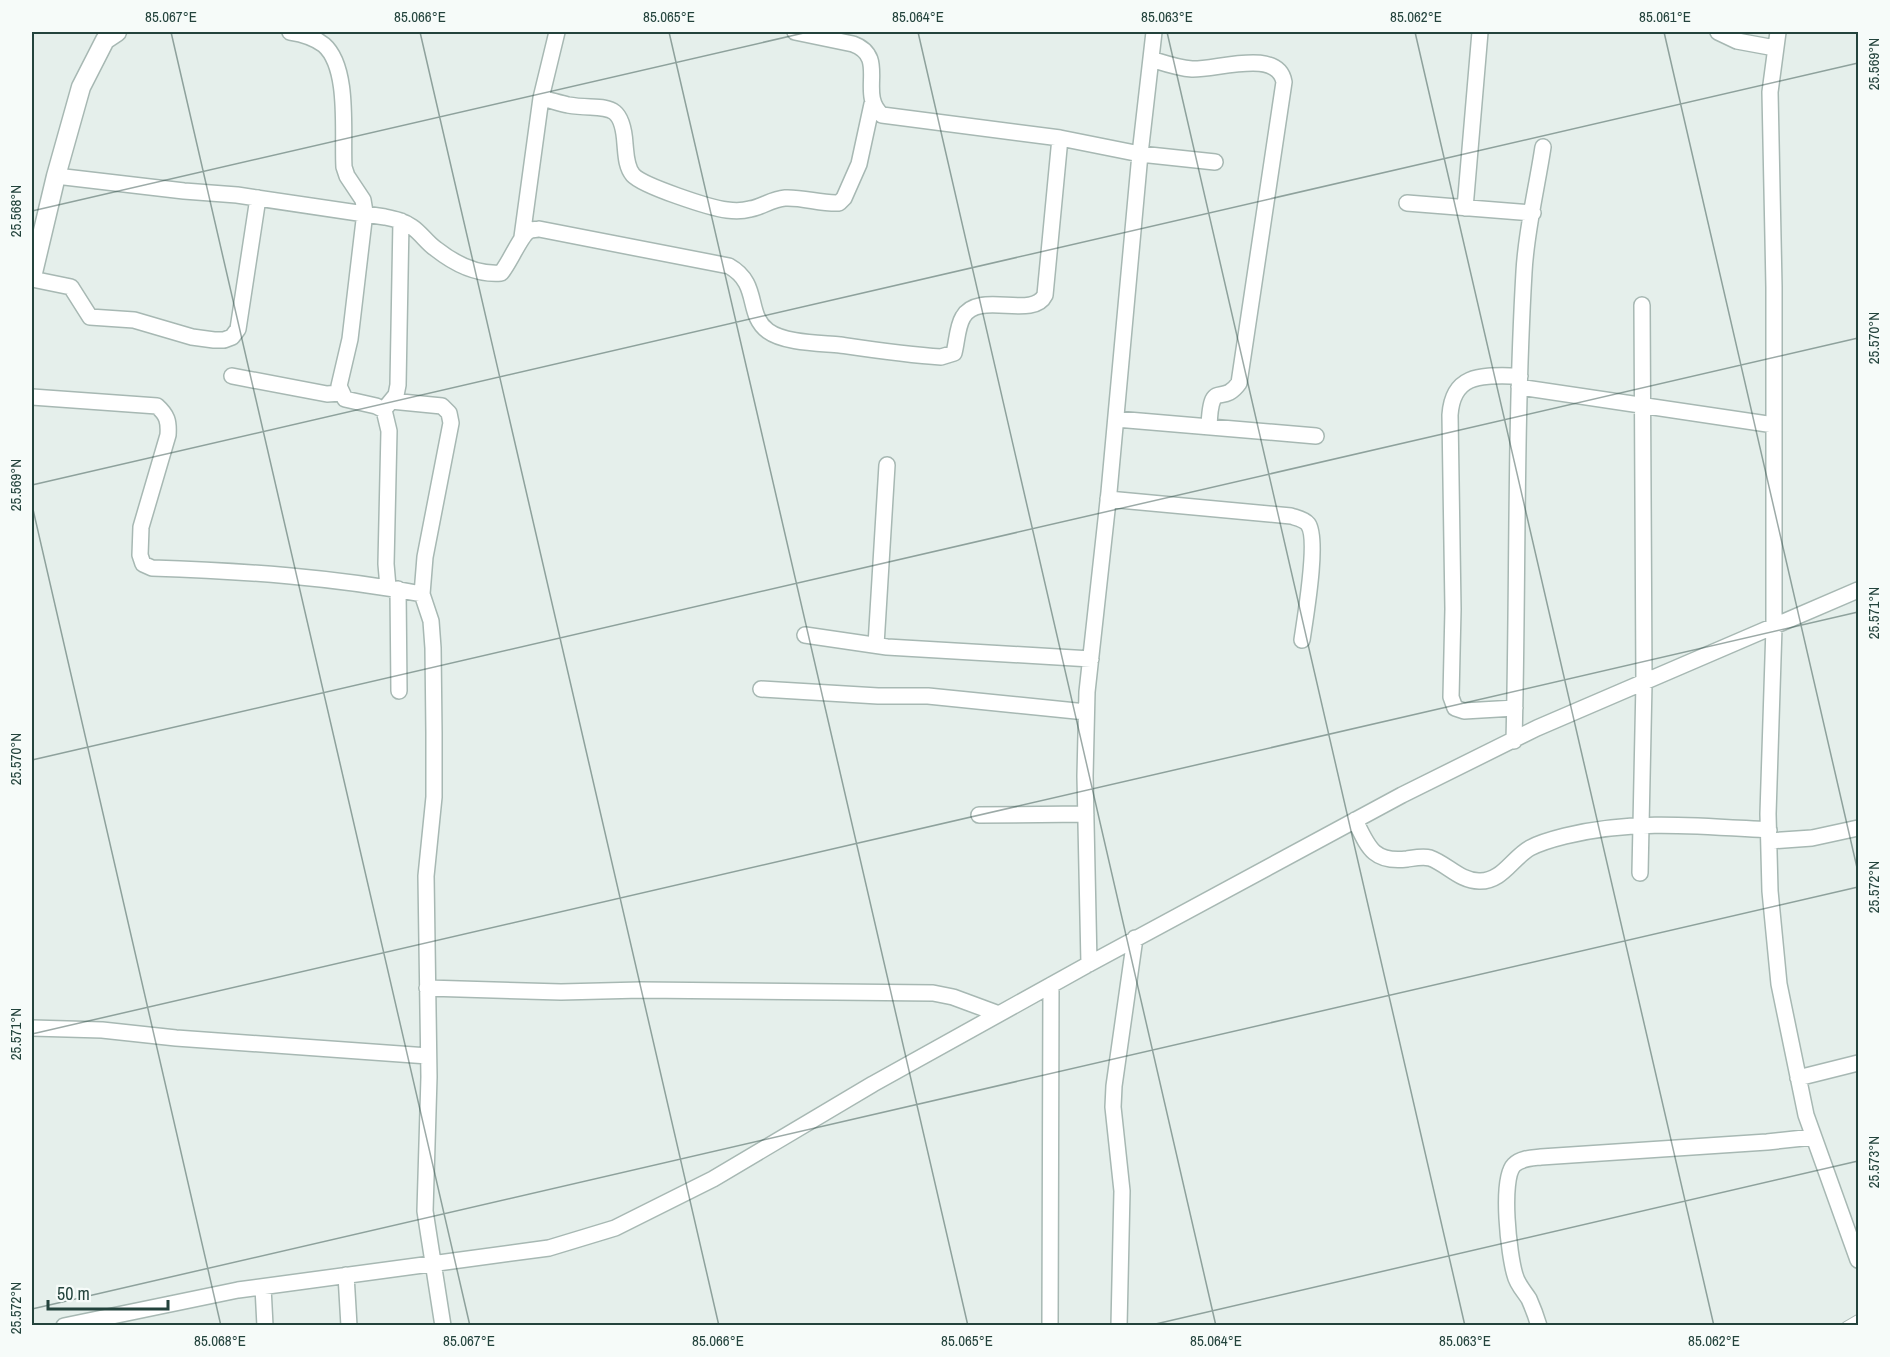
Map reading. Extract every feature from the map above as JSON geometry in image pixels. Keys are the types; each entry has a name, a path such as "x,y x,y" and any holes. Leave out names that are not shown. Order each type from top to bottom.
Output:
{"street":[{"path":"117,32 105,40 81,87 32,268 71,287 90,317 134,320 192,337 224,340 232,337 238,330 258,198"},
{"path":"290,32 315,38 326,46 336,63 342,104 344,167 347,176 363,200 365,212 350,339 339,386 341,393 345,399 376,406 442,406 449,413 451,423 425,557 422,594 431,621 433,648 434,797 426,876 428,1056 425,1211 427,1232 435,1263 443,1326"},
{"path":"56,176 365,212 401,220 412,226 435,249 475,272 501,273 508,265 522,237 541,98 557,32"},
{"path":"541,98 568,105 604,108 615,112 622,120 627,162 631,173 637,179 708,205 737,210 751,209 769,201 787,198 840,203 859,164 872,104 871,63 867,52 861,47 795,32"},
{"path":"1089,964 1086,712 1154,32"},
{"path":"1465,208 1480,32"},
{"path":"1718,32 1737,41 1775,48"},
{"path":"1778,32 1770,108 1774,287 1774,627 1769,835 1770,891 1779,984 1797,1078 1813,1137 1858,1260"},
{"path":"1151,59 1190,69 1252,63 1268,64 1276,67 1283,74 1284,82 1239,383 1234,390 1219,393 1213,397 1210,404 1209,427"},
{"path":"872,104 882,115 894,118 1060,138 1140,154 1215,162"},
{"path":"522,237 529,231 539,229 729,266 744,276 760,322 776,335 808,342 941,357 954,353 963,317 969,309 982,305 1034,305 1042,301 1045,295 1060,138"},
{"path":"1514,741 1517,443 1524,272 1543,147"},
{"path":"1407,203 1533,213"},
{"path":"399,691 393,588 386,564 388,406 396,395 399,372 401,220"},
{"path":"1640,873 1639,825 1644,683 1642,305"},
{"path":"232,376 327,394 341,393"},
{"path":"1515,708 1464,711 1455,708 1451,697 1453,609 1450,415 1451,401 1456,390 1463,383 1482,377 1520,381 1642,406 1774,425"},
{"path":"32,397 157,406 164,412 169,421 168,435 141,527 140,555 143,564 152,568 228,570 393,588 422,594"},
{"path":"1116,419 1316,436"},
{"path":"876,645 887,465"},
{"path":"1108,499 1303,519 1309,526 1313,546 1302,640"},
{"path":"64,1326 174,1302 263,1287 549,1248 615,1228 712,1179 873,1084 1135,938 1402,795 1537,728 1858,590"},
{"path":"805,635 876,645 1091,659"},
{"path":"761,689 878,696 928,696 1086,712"},
{"path":"979,815 1086,814"},
{"path":"1355,820 1367,844 1376,855 1384,859 1428,857 1464,878 1478,881 1492,879 1501,874 1518,855 1543,842 1584,832 1639,825 1692,825 1812,838 1858,828"},
{"path":"1119,1326 1122,1191 1113,1107 1135,938"},
{"path":"1050,1326 1051,985"},
{"path":"427,988 561,992 641,990 933,993 971,1003 999,1014"},
{"path":"32,1028 102,1030 176,1038 428,1056"},
{"path":"1797,1078 1858,1063"},
{"path":"1539,1326 1534,1310 1515,1276 1513,1265 1507,1198 1511,1168 1516,1163 1541,1157 1813,1137"},
{"path":"346,1275 349,1326"},
{"path":"263,1287 265,1326"}],"lane":[{"path":"1846,1326 1858,1319"}]}
